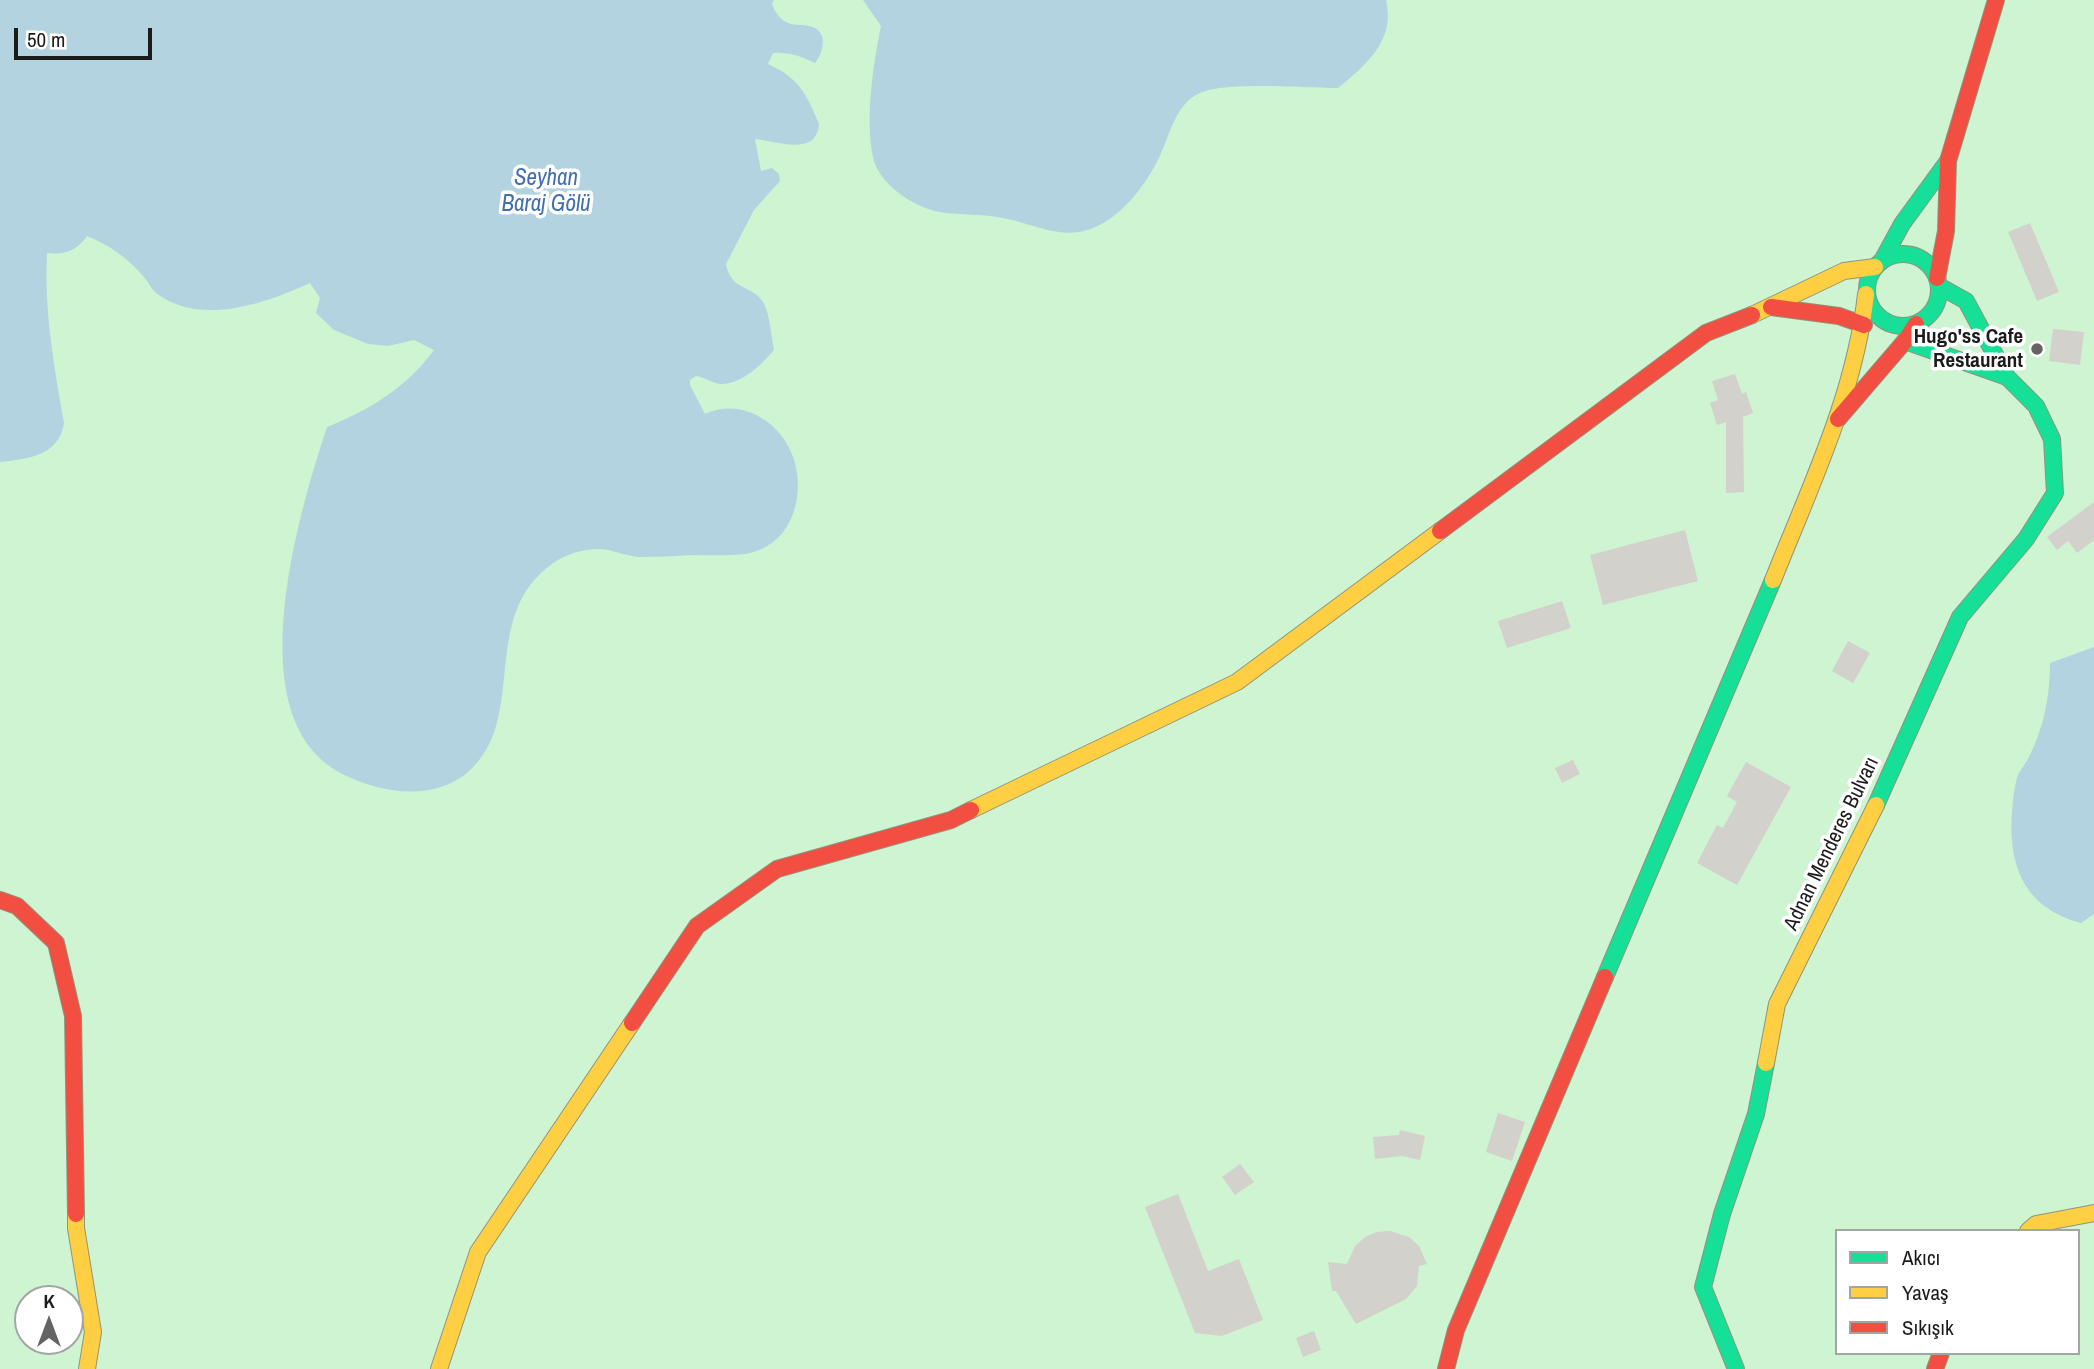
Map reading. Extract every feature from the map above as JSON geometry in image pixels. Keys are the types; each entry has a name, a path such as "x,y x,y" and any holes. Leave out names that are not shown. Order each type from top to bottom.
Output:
{"main road":[{"path":"1866,294 1879,317 1890,324 1916,324 1934,309 1938,298 1946,231 1948,160 1996,0"},
{"path":"1446,1369 1456,1330 1753,628 1837,420 1842,394 1864,325 1869,275 1948,160"},
{"path":"439,1369 478,1252 697,926 777,869 951,820 1237,682 1706,333 1771,307 1844,271 1879,263 1895,254 1920,258 1931,267 1938,282 1966,301 2007,377"},
{"path":"1771,307 1839,316 1864,325"},
{"path":"1837,420 1905,341 1916,324"},
{"path":"1905,341 2007,377"},
{"name":"Adnan Menderes Bulvarı","path":"1736,1369 1703,1287 1722,1214 1756,1114 1777,1004 1886,785 1959,617 2026,539 2055,493 2052,439 2036,406 2007,377"},
{"path":"0,900 17,906 56,943 73,1016 76,1228 93,1332 87,1369"},
{"path":"2030,1229 2036,1224 2094,1213"}],"green space":[{"path":"0,0 2094,0 2094,1369 0,1369"}],"water":[{"name":"Seyhan Baraj Gölü","path":"0,0 774,0 772,4 781,19 815,28 820,32 823,42 815,63 794,55 773,53 768,64 787,75 800,88 819,124 817,134 811,141 794,145 755,139 761,171 772,168 779,174 780,181 754,210 726,264 732,279 763,302 774,350 758,367 738,380 720,384 696,376 690,380 690,385 705,414 719,409 748,411 761,417 782,436 790,449 798,478 795,507 783,532 760,550 745,554 639,557 595,549 562,558 541,573 524,595 513,620 496,727 485,751 468,772 435,789 410,792 373,786 333,769 313,751 294,719 285,681 283,638 286,592 294,546 327,427 373,405 400,386 434,350 414,340 388,346 368,344 334,330 316,313 320,298 310,283 274,298 233,308 193,309 174,303 156,293 137,269 124,258 87,236 70,251 47,253 48,317 64,423 61,434 56,443 41,454 0,462"},
{"path":"863,0 1386,0 1388,14 1383,39 1376,50 1359,70 1338,88 1228,87 1212,89 1192,98 1179,112 1149,176 1129,202 1105,222 1091,229 1066,233 994,216 935,211 906,198 881,176 873,157 870,109 881,26"},
{"path":"2094,647 2094,914 2081,923 2046,907 2024,882 2013,850 2012,812 2018,775 2029,757 2042,723 2049,687 2050,663"}],"building":[{"path":"2030,223 2059,292 2037,301 2008,232"},
{"path":"2053,329 2084,332 2080,365 2049,361"},
{"path":"1735,374 1742,394 1746,392 1753,413 1743,417 1744,492 1726,493 1726,422 1717,425 1710,403 1718,400 1712,381"},
{"path":"2094,502 2094,540 2077,553 2068,541 2057,550 2047,537"},
{"path":"1685,530 1698,581 1603,605 1590,555"},
{"path":"1562,601 1571,628 1507,648 1498,621"},
{"path":"1848,641 1870,653 1853,683 1832,671"},
{"path":"1573,760 1580,774 1562,783 1555,768"},
{"path":"1746,762 1791,787 1737,885 1697,863 1717,825 1723,828 1737,802 1727,796"},
{"path":"1498,1113 1525,1122 1512,1161 1486,1152"},
{"path":"1400,1130 1425,1136 1420,1160 1402,1156 1375,1159 1373,1137 1399,1135"},
{"path":"1240,1164 1254,1182 1235,1195 1222,1177"},
{"path":"1178,1194 1208,1271 1239,1259 1263,1320 1222,1336 1195,1333 1145,1207"},
{"path":"1390,1231 1409,1237 1419,1246 1427,1264 1419,1266 1417,1286 1406,1299 1356,1324 1336,1291 1332,1291 1328,1262 1347,1264 1355,1246 1365,1237"},
{"path":"1314,1331 1321,1350 1303,1357 1296,1338"}],"traffic: fast":[{"path":"1883,259 1902,224 1948,161"},
{"path":"1903,254 1923,260 1933,270 1939,290 1933,310 1923,320 1903,326 1883,320 1873,310 1867,290 1873,270 1883,260 1903,254"},
{"path":"1876,805 1960,617 2026,539 2055,493 2052,439 2036,406 2007,377 1966,301 1939,286"},
{"path":"1905,341 2007,377"},
{"path":"1605,977 1773,580"},
{"path":"1736,1369 1703,1287 1722,1214 1756,1114 1766,1063"}],"traffic: slow":[{"path":"1752,315 1844,271 1875,267"},
{"path":"1773,580 1816,475 1841,404 1852,368 1866,294"},
{"path":"971,810 1237,682 1440,531"},
{"path":"1766,1063 1777,1004 1876,805"},
{"path":"439,1369 478,1252 632,1023"},
{"path":"2030,1229 2036,1224 2094,1213"},
{"path":"76,1214 93,1332 87,1369"}],"traffic: jam":[{"path":"1937,278 1946,231 1948,161 1996,0"},
{"path":"1771,307 1839,316 1864,325"},
{"path":"1440,531 1706,333 1752,315"},
{"path":"1838,419 1905,341 1916,324"},
{"path":"632,1023 697,926 777,869 951,820 971,810"},
{"path":"0,900 17,906 56,943 73,1016 76,1214"},
{"path":"1446,1369 1456,1330 1605,977"},
{"path":"1935,1369 1940,1355"}],"place":[{"name":"Hugo'ss Cafe Restaurant","path":"2037,349"}]}
